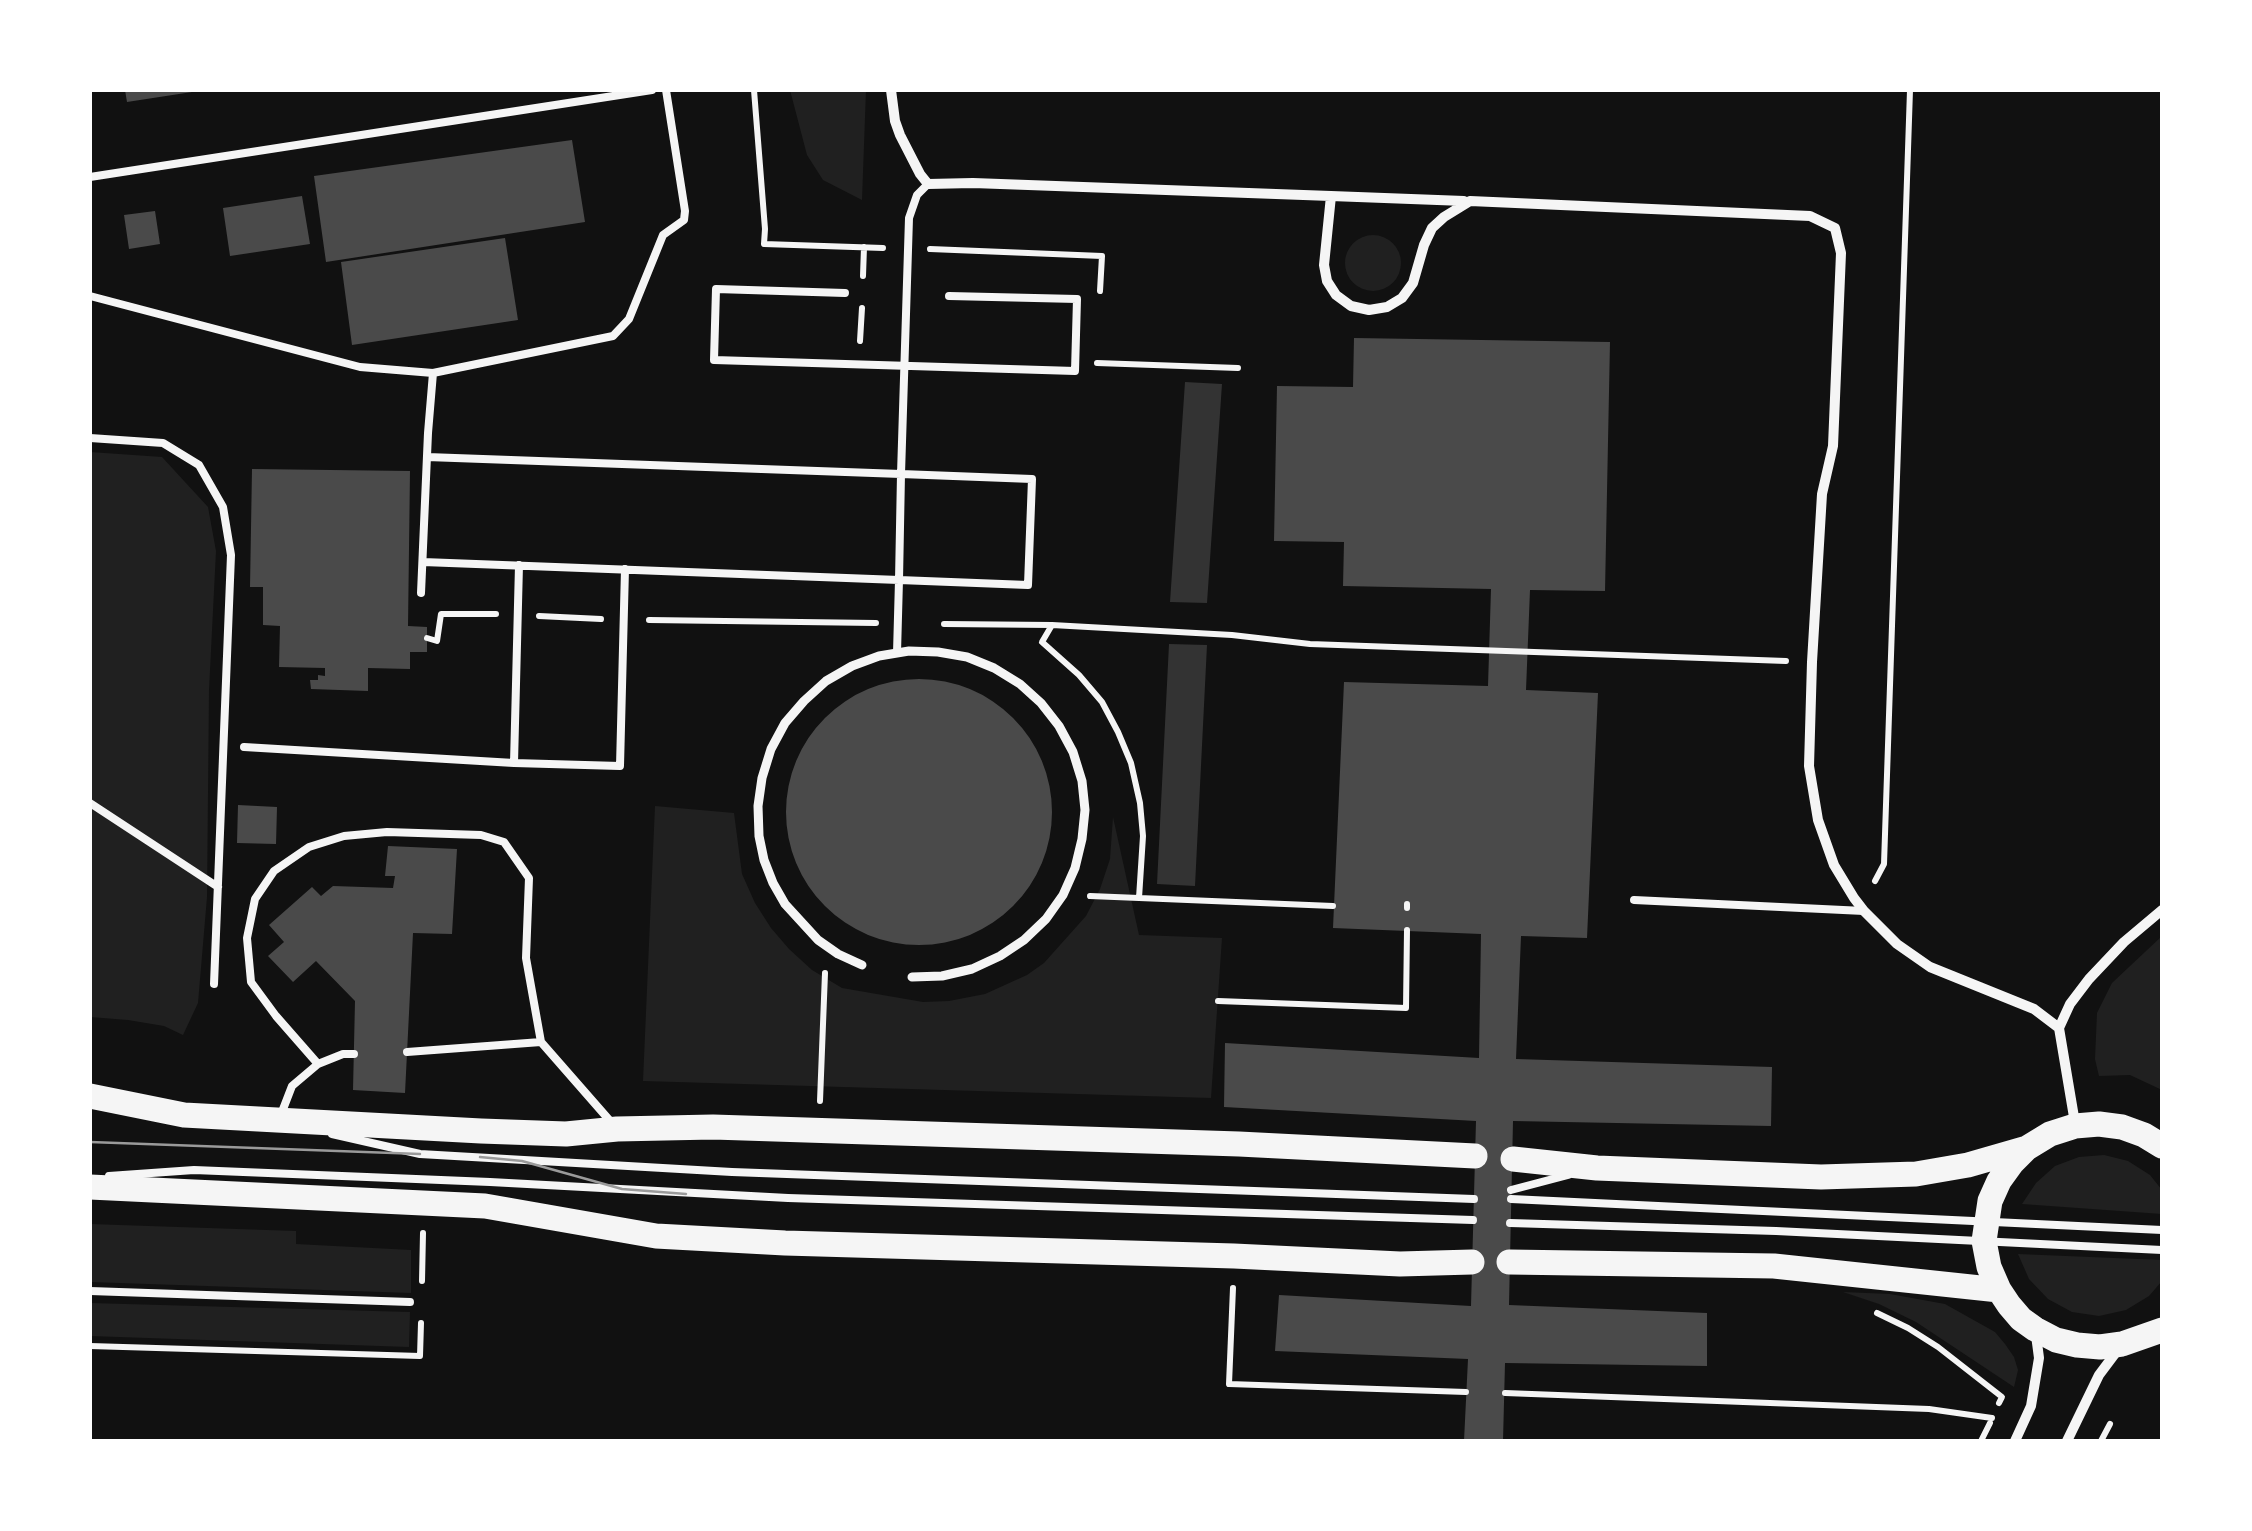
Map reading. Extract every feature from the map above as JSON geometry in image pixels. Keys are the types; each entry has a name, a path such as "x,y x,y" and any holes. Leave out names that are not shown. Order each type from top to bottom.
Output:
{"main road":[{"path":"90,1096 184,1114 566,1134 713,1127 1240,1144 1476,1156"},
{"path":"2147,1334 2100,1347 2077,1346 2036,1330 2021,1319 1998,1290 1989,1267 1985,1232 1990,1201 1999,1181 2027,1148 2050,1134 2099,1124 2122,1127 2162,1146"},
{"path":"1512,1160 1597,1168 1820,1177 1916,1174 1968,1166 2027,1148"},
{"path":"99,1182 485,1206 656,1236 1400,1264 1472,1262"},
{"path":"1509,1262 1774,1266 1998,1290"}],"street":[{"path":"891,90 894,121 928,184 1810,216 1834,228 1841,253 1833,446 1822,494 1809,766 1818,820 1834,865 1854,898 1896,944 1930,966 2034,1009 2059,1028"},
{"path":"1331,196 1324,265 1327,281 1336,296 1351,306 1369,310 1387,308 1402,298 1413,284 1432,228 1470,201"},
{"path":"862,966 838,954 800,923 768,872 759,836 758,806 771,749 804,700 852,666 897,653 938,652 967,657 1020,684 1060,726 1082,781 1085,810 1079,854 1063,895 1024,940 972,968 942,976 912,977"},
{"path":"2076,1126 2059,1028 2070,1004 2089,979 2162,910"},
{"path":"2015,1441 2031,1406 2040,1358 2036,1330"},
{"path":"2067,1441 2099,1375 2147,1334"}],"lane":[{"path":"90,177 652,90"},
{"path":"90,296 360,368 434,373 613,336 629,320 663,235 684,220 666,90"},
{"path":"897,653 909,218 917,195 928,184"},
{"path":"845,293 716,288 714,360 1075,371 1077,299 949,296"},
{"path":"421,594 434,373"},
{"path":"90,438 163,443 200,465 223,508 230,555 214,984"},
{"path":"423,562 1028,585 1032,479 427,457"},
{"path":"514,763 518,565"},
{"path":"244,747 620,766 625,570"},
{"path":"90,803 218,886"},
{"path":"318,1064 251,982 247,938 256,899 274,871 308,848 344,836 387,832 481,835 504,842 529,878 526,958 542,1042 617,1129"},
{"path":"1634,900 1864,911"},
{"path":"407,1052 542,1042"},
{"path":"354,1054 318,1064 292,1086 278,1121 420,1154 732,1172 1474,1198"},
{"path":"1597,1168 1511,1194 2162,1250"},
{"path":"99,1182 194,1170 788,1198 1474,1220"},
{"path":"1510,1223 1776,1231 2162,1230"},
{"path":"90,1292 410,1302"}],"path":[{"path":"754,90 764,244 879,248"},
{"path":"1854,898 1876,880 1884,864 1910,90"},
{"path":"1052,625 1232,635 1310,644 1812,662"},
{"path":"1063,895 1139,898"},
{"path":"1224,901 1333,906"},
{"path":"1218,1000 1406,1008 1407,930"},
{"path":"819,1107 827,946"},
{"path":"422,1281 423,1224"},
{"path":"1234,1281 1229,1384 1466,1392"},
{"path":"1874,1312 1908,1328 2002,1397"},
{"path":"90,1346 420,1356 421,1319"},
{"path":"1504,1393 1929,1409 1992,1418 1981,1441"},
{"path":"2101,1441 2110,1424"}],"shaded area":[{"path":"790,90 866,90 862,200 823,180 807,155"},
{"path":"1373,235 1393,243 1401,263 1393,283 1373,291 1353,283 1345,263 1353,243"},
{"path":"1185,382 1222,384 1207,603 1170,602"},
{"path":"90,452 162,457 208,507 216,551 209,690 207,897 198,1003 183,1035 164,1026 90,1017"},
{"path":"1169,644 1207,645 1195,886 1157,884"},
{"path":"655,806 734,813 742,874 755,903 789,949 812,970 842,988 923,1002 985,994 1044,963 1086,916 1100,889 1110,859 1113,817 1139,935 1222,938 1211,1098 643,1081"},
{"path":"2162,936 2162,1090 2130,1075 2099,1076 2095,1059 2097,1013 2112,983"},
{"path":"2104,1155 2128,1161 2150,1175 2162,1190 2162,1214 2022,1204 2036,1183 2055,1166 2079,1157"},
{"path":"90,1224 296,1231 296,1244 411,1250 411,1293 90,1282"},
{"path":"2018,1254 2162,1260 2162,1281 2149,1296 2126,1310 2099,1316 2072,1312 2048,1299 2029,1279"},
{"path":"1843,1292 1890,1294 1945,1304 1995,1332 2005,1344 2018,1370 2014,1387 1916,1322"},
{"path":"90,1303 410,1312 409,1347 90,1336"}],"building":[{"path":"125,90 192,90 192,92 127,102"},
{"path":"572,140 585,222 326,262 314,176"},
{"path":"302,196 310,244 230,256 223,208"},
{"path":"155,211 160,244 129,249 124,215"},
{"path":"505,238 518,320 352,345 341,262"},
{"path":"1354,338 1610,342 1605,591 1530,590 1526,690 1598,693 1587,938 1521,936 1516,1059 1772,1067 1771,1126 1513,1121 1509,1305 1707,1313 1707,1366 1505,1363 1503,1441 1464,1441 1468,1359 1275,1351 1279,1295 1471,1306 1476,1121 1224,1107 1225,1043 1479,1058 1481,934 1333,928 1344,682 1488,686 1491,589 1343,586 1344,542 1274,541 1277,386 1353,387"},
{"path":"252,469 410,471 408,626 427,627 427,652 410,652 410,669 368,668 368,691 311,689 310,680 325,676 325,668 279,667 280,626 263,625 263,587 250,587"},
{"path":"919,679 970,689 1013,718 1042,761 1052,812 1042,863 1013,906 970,935 919,945 868,935 825,906 796,863 786,812 796,761 825,718 868,689"},
{"path":"238,805 277,807 276,844 237,843"},
{"path":"388,846 457,849 452,934 413,933 405,1093 353,1090 355,1001 316,961 293,982 268,956 284,942 269,925 312,887 321,896 333,886 393,888 395,876 385,876"}],"tram line":[{"path":"90,1142 420,1154"},
{"path":"480,1157 522,1161 622,1189 686,1194"}]}
